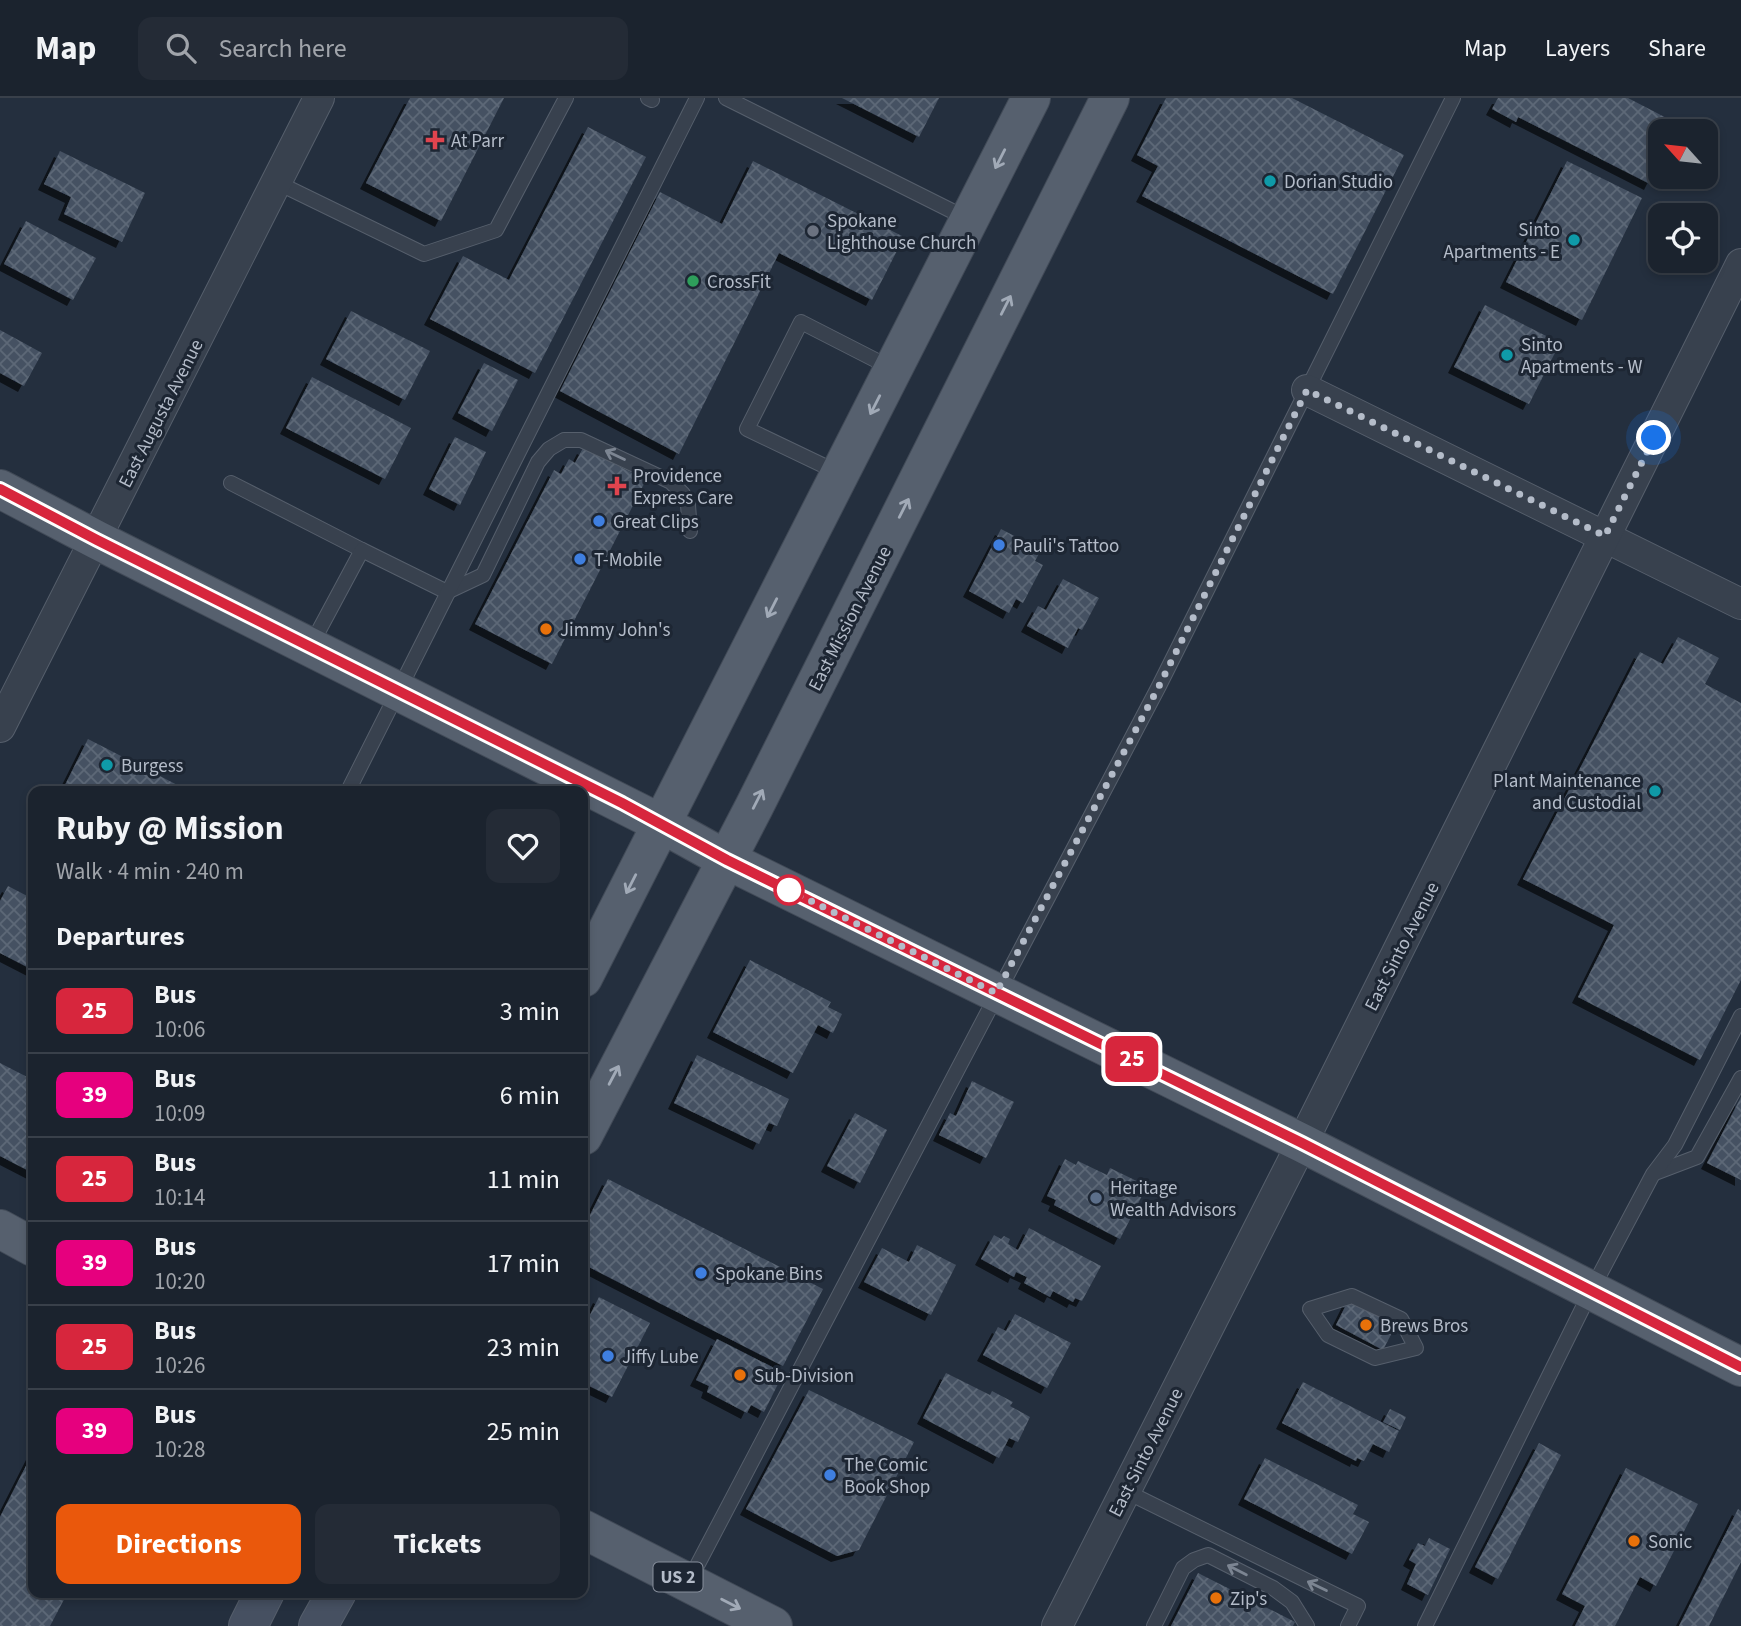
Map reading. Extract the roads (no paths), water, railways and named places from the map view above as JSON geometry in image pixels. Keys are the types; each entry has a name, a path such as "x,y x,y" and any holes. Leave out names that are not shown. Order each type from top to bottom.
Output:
{"main road":[{"path":"588,968 1031,98"},
{"name":"East Mission Avenue","path":"588,1126 727,860 1110,98"},
{"path":"0,489 587,786"},
{"path":"588,787 727,860 1302,1143 1741,1367"},
{"path":"0,1229 28,1244"},
{"name":"US 2","path":"588,1532 773,1626"},
{"path":"248,1626 262,1598"},
{"path":"318,1626 334,1598"}],"street":[{"name":"East Augusta Avenue","path":"0,727 319,98"},
{"name":"East Sinto Avenue","path":"1057,1626 1302,1143 1741,264"},
{"path":"1307,390 1741,604"}],"lane":[{"path":"276,182 424,254 496,230 566,98"},
{"path":"351,786 697,98"},
{"path":"726,98 970,220"},
{"path":"688,1583 1159,686 1453,98"},
{"path":"840,474 747,429 765,393 802,322 893,369"},
{"path":"447,592 483,575 538,463 549,449 564,440 581,439 671,482 683,494 688,505 690,531"},
{"path":"231,483 447,592"},
{"path":"310,647 362,550"},
{"path":"1425,1626 1591,1291 1653,1174 1675,1145 1741,1016"},
{"path":"1653,1174 1697,1157 1741,1078"},
{"path":"1352,1296 1401,1319 1416,1348 1376,1359 1328,1335 1310,1309 1352,1296"},
{"path":"1125,1491 1358,1606 1348,1626"},
{"path":"1154,1626 1183,1568 1208,1555 1273,1588 1292,1602 1307,1626"}],"place":[{"name":"At Parr","path":"435,140"},
{"name":"Dorian Studio","path":"1270,181"},
{"name":"Spokane Lighthouse Church","path":"813,231"},
{"name":"Sinto Apartments - E","path":"1574,240"},
{"name":"CrossFit","path":"693,281"},
{"name":"Sinto Apartments - W","path":"1507,355"},
{"name":"Providence Express Care","path":"617,486"},
{"name":"Great Clips","path":"599,521"},
{"name":"Pauli's Tattoo","path":"999,545"},
{"name":"T-Mobile","path":"580,559"},
{"name":"Jimmy John's","path":"546,629"},
{"name":"Burgess","path":"107,765"},
{"name":"Plant Maintenance and Custodial","path":"1655,791"},
{"name":"Heritage Wealth Advisors","path":"1096,1198"},
{"name":"Spokane Bins","path":"701,1273"},
{"name":"Brews Bros","path":"1366,1325"},
{"name":"Jiffy Lube","path":"608,1356"},
{"name":"Sub-Division","path":"740,1375"},
{"name":"The Comic Book Shop","path":"830,1475"},
{"name":"Sonic","path":"1634,1541"},
{"name":"Zip's","path":"1216,1598"}]}
